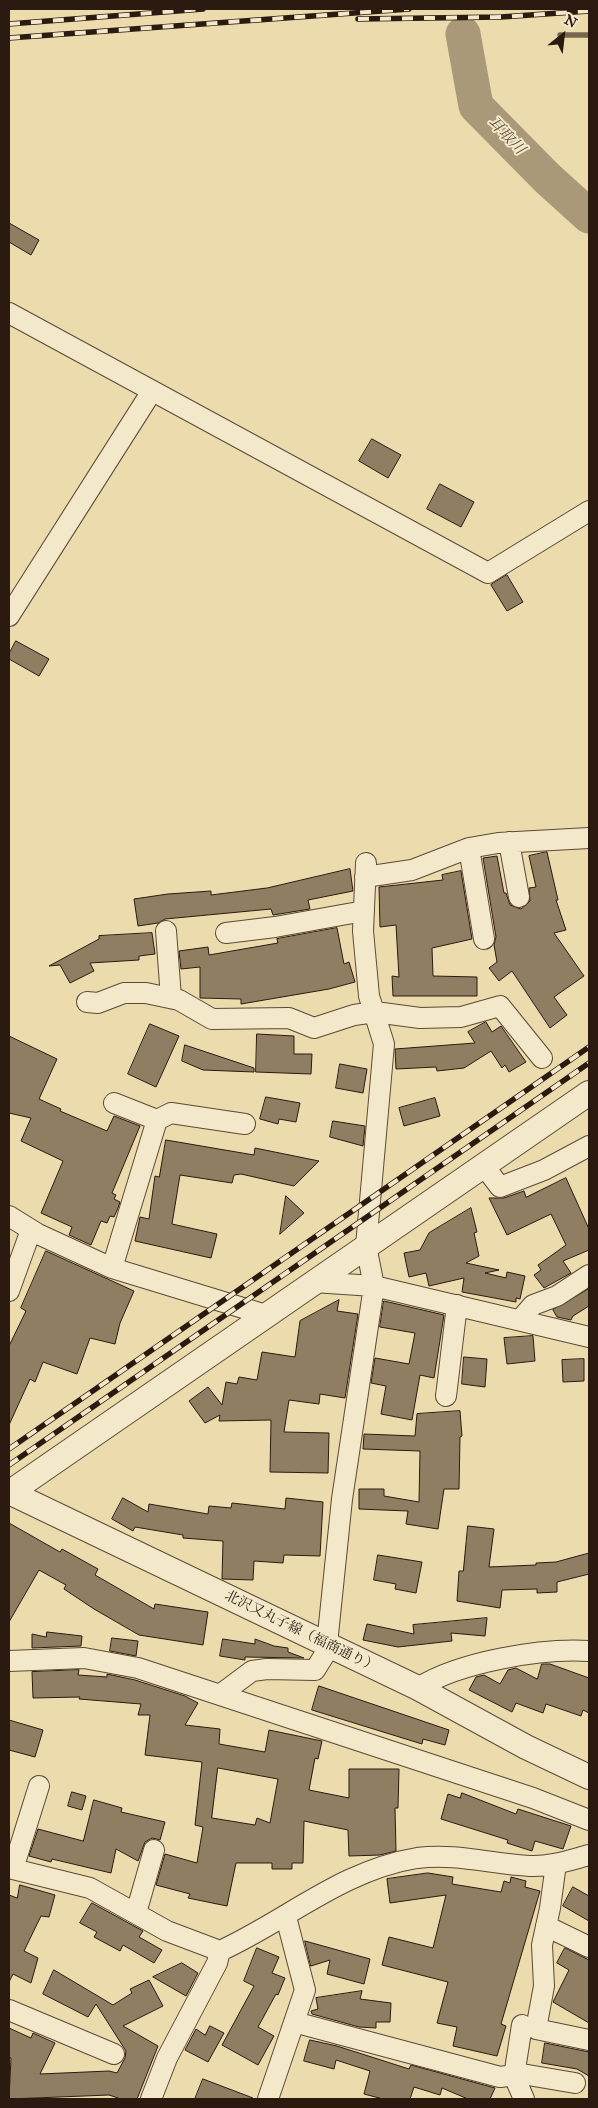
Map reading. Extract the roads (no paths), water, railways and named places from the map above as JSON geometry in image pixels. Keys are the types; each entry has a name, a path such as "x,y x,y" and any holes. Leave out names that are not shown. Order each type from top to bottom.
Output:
{"street":[{"path":"9,313 488,573 589,511"},
{"path":"9,616 152,391"},
{"path":"222,1694 252,1671 267,1669 315,1670 328,1645 342,1499 374,1286 366,1246 384,1044 369,996 363,931 366,870 412,870 469,848 509,842 589,838"},
{"path":"509,842 520,897"},
{"path":"469,848 484,939"},
{"path":"226,933 276,927 364,911"},
{"path":"166,931 171,998"},
{"path":"87,1002 98,1003 124,993 146,993 179,1000 212,1019 290,1018 314,1028 354,1015 375,1012 420,1018 460,1017 500,1006 542,1058"},
{"path":"9,1493 589,1093"},
{"path":"114,1103 157,1120 171,1114 245,1124"},
{"path":"112,1268 157,1120"},
{"path":"484,1166 500,1187 544,1170 589,1146"},
{"path":"9,1216 31,1230 112,1268 266,1315"},
{"path":"9,1291 31,1230"},
{"path":"520,1320 534,1305 557,1296 589,1275"},
{"path":"313,1282 374,1286 589,1337"},
{"path":"446,1396 457,1305"},
{"name":"北沢又丸子線（福商通り）","path":"9,1493 418,1688 526,1747 589,1777"},
{"path":"418,1688 433,1679 504,1657 589,1651"},
{"path":"9,1661 84,1658 110,1661 138,1668 222,1694 533,1798 589,1820"},
{"path":"38,1786 11,1869 90,1888 174,1934 220,1951"},
{"path":"136,1913 154,1850"},
{"path":"151,2099 166,2058 217,1963 220,1951 286,1916 318,1895 362,1873 418,1858 466,1857 530,1866 556,1864 589,1855"},
{"path":"556,1864 542,1945 544,1986 536,2029 589,2040"},
{"path":"268,2099 305,1990 286,1916"},
{"path":"546,1926 589,1947"},
{"path":"9,2010 114,2054"},
{"path":"294,2022 500,2077 522,2074 575,2084"},
{"path":"522,2025 514,2076 524,2099"}],"waterway":[{"name":"耳取川","path":"463,34 476,106 547,178 589,216"},
{"path":"560,35 589,35"}],"railway":[{"path":"9,24 203,9"},
{"path":"9,38 409,9"},
{"path":"358,19 501,17 589,11"},
{"path":"9,1449 589,1047"},
{"path":"9,1465 589,1063"}]}
